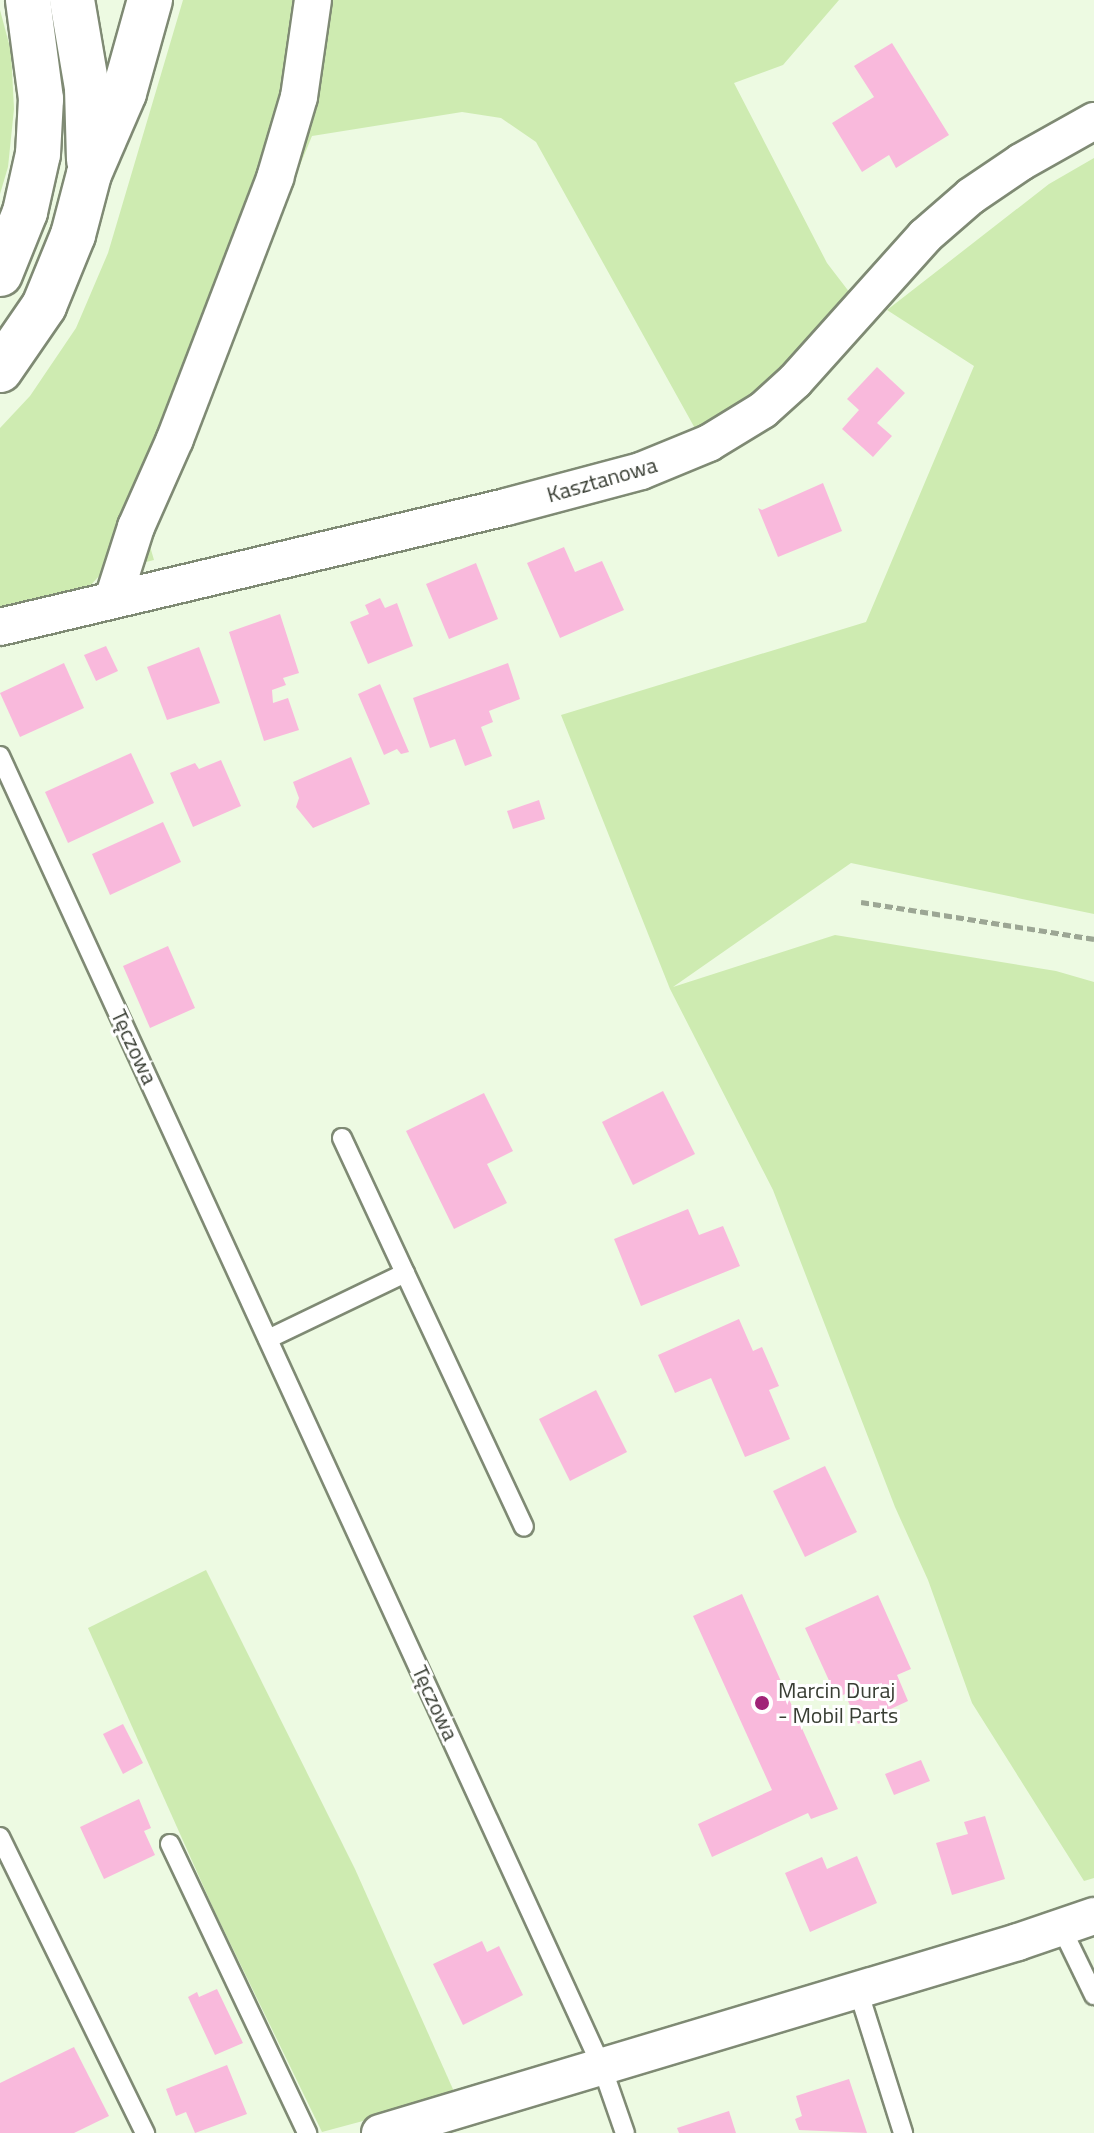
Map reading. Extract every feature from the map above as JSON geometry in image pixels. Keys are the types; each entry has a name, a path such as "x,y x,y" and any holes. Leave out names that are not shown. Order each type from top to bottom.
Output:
{"highway":[{"path":"0,274 25,212 38,154 41,99 28,0"},
{"path":"72,0 87,88 89,174"},
{"path":"0,370 44,306 73,235 89,174 124,93 150,0"}],"street":[{"path":"113,599 136,527 175,439 275,178 299,97 313,0"},
{"name":"Kasztanowa","path":"0,627 425,528 626,475 709,443 763,410 785,390 914,247 971,196 1021,162 1094,121"},
{"path":"380,2133 1077,1921"}],"lane":[{"name":"Tęczowa","path":"0,756 602,2067 625,2133"},
{"path":"342,1138 524,1527"},
{"path":"268,1339 405,1273"},
{"path":"0,1837 145,2133"},
{"path":"170,1844 307,2133"},
{"path":"1077,1921 1094,1995"},
{"path":"858,1990 903,2133"}],"path":[{"path":"861,902 1094,939"}],"green space":[{"path":"183,0 839,0 783,65 734,83 827,263 850,293 809,344 771,382 697,432 536,142 501,118 462,112 312,136 147,536 154,560 102,573 87,589 0,615 0,428 30,396 76,328 108,253"},
{"path":"0,10 11,51 14,109 8,167 0,194"},
{"path":"1094,158 1094,914 851,863 673,987 835,935 1056,971 1094,982 1094,1878 1084,1881 972,1703 928,1580 895,1507 773,1190 670,989 561,715 866,622 974,366 887,310 1049,184"},
{"path":"206,1570 355,1869 456,2096 322,2132 214,1910 88,1628"}],"building":[{"path":"892,43 949,135 896,168 889,155 862,172 832,123 874,97 854,66"},
{"path":"877,367 905,393 877,423 892,436 873,457 842,429 859,410 847,399"},
{"path":"823,483 842,531 778,557 758,508 762,510"},
{"path":"564,547 575,572 602,561 624,610 560,638 527,563"},
{"path":"476,563 498,619 449,639 426,584"},
{"path":"380,598 385,608 397,603 413,646 368,664 350,622 369,614 365,605"},
{"path":"280,614 299,673 283,678 286,685 272,690 273,703 288,698 299,730 264,741 229,632"},
{"path":"106,646 118,671 96,681 84,655"},
{"path":"199,647 220,703 167,720 147,667"},
{"path":"64,663 84,708 20,737 0,693"},
{"path":"508,663 520,699 489,711 493,722 481,727 492,756 465,766 455,739 430,748 413,698"},
{"path":"380,684 409,752 401,754 397,749 384,755 358,694"},
{"path":"131,753 154,803 68,843 45,792"},
{"path":"351,757 370,804 313,828 296,807 299,798 293,782"},
{"path":"221,760 241,806 193,827 170,773 195,763 199,769"},
{"path":"539,800 545,819 513,829 507,811"},
{"path":"163,822 181,862 110,895 92,854"},
{"path":"168,946 195,1008 150,1028 123,966"},
{"path":"663,1091 695,1154 633,1185 602,1122"},
{"path":"484,1093 513,1151 487,1164 507,1203 454,1229 406,1131"},
{"path":"688,1209 699,1235 723,1226 740,1266 641,1306 614,1239"},
{"path":"739,1319 753,1351 762,1347 779,1386 769,1390 790,1439 745,1457 711,1378 675,1393 658,1355"},
{"path":"596,1390 627,1452 570,1481 539,1419"},
{"path":"825,1466 857,1532 805,1557 773,1491"},
{"name":"Marcin Duraj - Mobil Parts","path":"742,1594 838,1809 811,1819 808,1813 712,1857 698,1824 772,1790 693,1616"},
{"path":"878,1595 911,1669 897,1675 908,1701 858,1724 845,1694 837,1698 805,1628"},
{"path":"123,1724 143,1763 123,1774 103,1734"},
{"path":"921,1760 930,1781 894,1795 885,1774"},
{"path":"139,1799 151,1828 144,1831 155,1855 104,1879 80,1827"},
{"path":"985,1816 1005,1879 952,1895 936,1843 968,1834 964,1822"},
{"path":"857,1856 877,1903 810,1932 785,1873 822,1857 827,1869"},
{"path":"482,1941 487,1952 499,1946 523,1995 463,2025 433,1964"},
{"path":"217,1989 243,2043 215,2055 188,1997 197,1992 199,1997"},
{"path":"74,2047 109,2116 74,2133 0,2133 0,2083"},
{"path":"227,2065 247,2114 195,2133 186,2112 176,2116 166,2089"},
{"path":"849,2079 867,2133 799,2130 795,2119 802,2116 796,2096"},
{"path":"729,2111 736,2133 679,2133 677,2128"}],"place":[{"name":"Marcin Duraj - Mobil Parts","path":"762,1703"}]}
